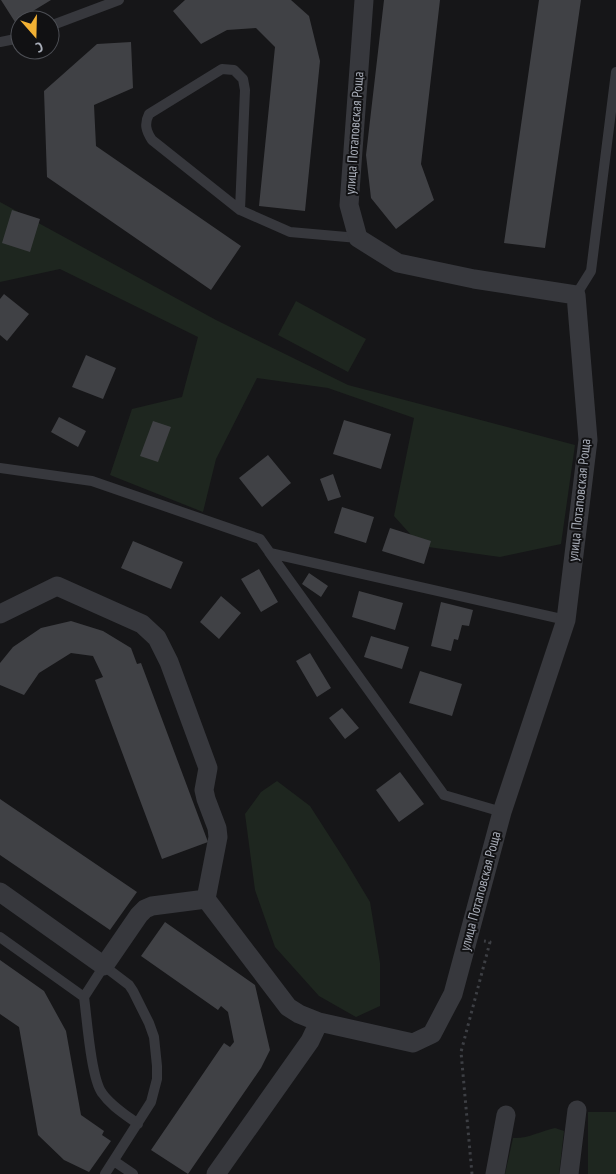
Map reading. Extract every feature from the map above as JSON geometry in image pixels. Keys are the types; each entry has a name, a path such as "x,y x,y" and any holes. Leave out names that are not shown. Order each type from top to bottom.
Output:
{"street":[{"name":"улица Потаповская Роща","path":"358,238 349,205 364,0"},
{"path":"358,238 398,262 474,279 576,295"},
{"name":"улица Потаповская Роща","path":"206,899 288,1007 319,1022 413,1042 432,1034 453,994 502,812 566,620 588,440 576,295"},
{"path":"0,614 57,586 142,624 157,638 169,662 208,768 204,790 218,836 206,899 152,906 145,909 104,966 0,892"},
{"path":"216,1174 310,1041 319,1022"},
{"path":"569,1174 577,1110"},
{"path":"495,1174 506,1115"}],"lane":[{"path":"60,21 94,4 119,0"},
{"path":"240,210 243,79 234,70 222,69 149,114 145,121 146,131 152,140 240,210 290,232 358,238"},
{"path":"576,295 591,271 616,72"},
{"path":"0,468 92,481 260,539 444,795 502,812"},
{"path":"260,539 270,553 566,620"},
{"path":"0,937 84,997"},
{"path":"105,1174 138,1124 151,1102 157,1066 154,1037 133,991 129,985 104,966 84,997 94,1069 100,1091 110,1102 138,1124"},
{"path":"114,1161 133,1174"}],"path":[{"path":"468,939 490,942 460,1052 472,1174"}],"shaded area":[{"path":"0,202 216,320 348,385 575,445 561,544 500,557 421,546 394,516 414,418 328,388 257,378 216,459 203,512 110,475 132,409 182,397 198,337 60,269 0,282"},
{"path":"296,301 366,339 348,372 278,335"},
{"path":"277,781 310,806 370,902 380,963 380,1006 356,1017 319,996 275,947 255,890 245,814 261,792"},
{"path":"588,1112 616,1112 616,1174 588,1174"},
{"path":"555,1128 564,1131 559,1174 505,1174 513,1138 529,1136"}],"building":[{"path":"1,0 51,0 35,10 10,10 10,14"},
{"path":"185,0 291,0 309,16 320,61 305,211 259,206 275,47 256,28 227,30 201,44 173,11"},
{"path":"384,0 440,0 421,164 434,200 396,229 371,198 366,155"},
{"path":"539,0 581,0 545,248 504,243"},
{"path":"131,42 133,88 94,105 96,146 241,246 211,290 47,177 44,91 97,44"},
{"path":"12,210 40,219 30,252 2,243"},
{"path":"4,294 29,314 7,341 0,335 0,299"},
{"path":"86,355 116,368 103,399 72,387"},
{"path":"59,417 86,431 78,447 51,432"},
{"path":"344,420 391,434 381,469 333,454"},
{"path":"153,421 171,427 158,462 140,456"},
{"path":"268,455 291,483 262,507 239,478"},
{"path":"333,474 341,497 328,501 320,479"},
{"path":"342,507 374,517 366,543 334,533"},
{"path":"390,528 431,541 424,564 382,551"},
{"path":"133,541 183,562 171,589 121,568"},
{"path":"259,569 278,602 261,612 241,579"},
{"path":"309,573 328,586 321,597 302,584"},
{"path":"359,591 403,603 395,630 352,617"},
{"path":"221,596 241,613 219,639 200,622"},
{"path":"441,602 473,610 469,626 462,625 458,640 454,639 451,651 431,646"},
{"path":"71,621 103,631 131,648 137,664 141,663 208,842 162,859 95,680 103,677 93,656 71,653 39,673 24,695 0,685 0,663 13,647 41,628"},
{"path":"371,636 409,647 402,669 364,657"},
{"path":"310,653 331,688 317,697 296,661"},
{"path":"420,671 462,684 452,716 409,703"},
{"path":"342,708 359,728 345,739 329,718"},
{"path":"400,772 424,804 399,822 376,790"},
{"path":"0,799 137,892 110,930 0,855"},
{"path":"165,922 255,985 270,1050 261,1068 188,1174 151,1150 224,1043 230,1047 234,1042 228,1012 221,1006 218,1010 141,956"},
{"path":"0,960 44,991 66,1031 81,1115 104,1131 102,1135 111,1141 89,1172 64,1160 38,1135 19,1027 0,1014"}]}
